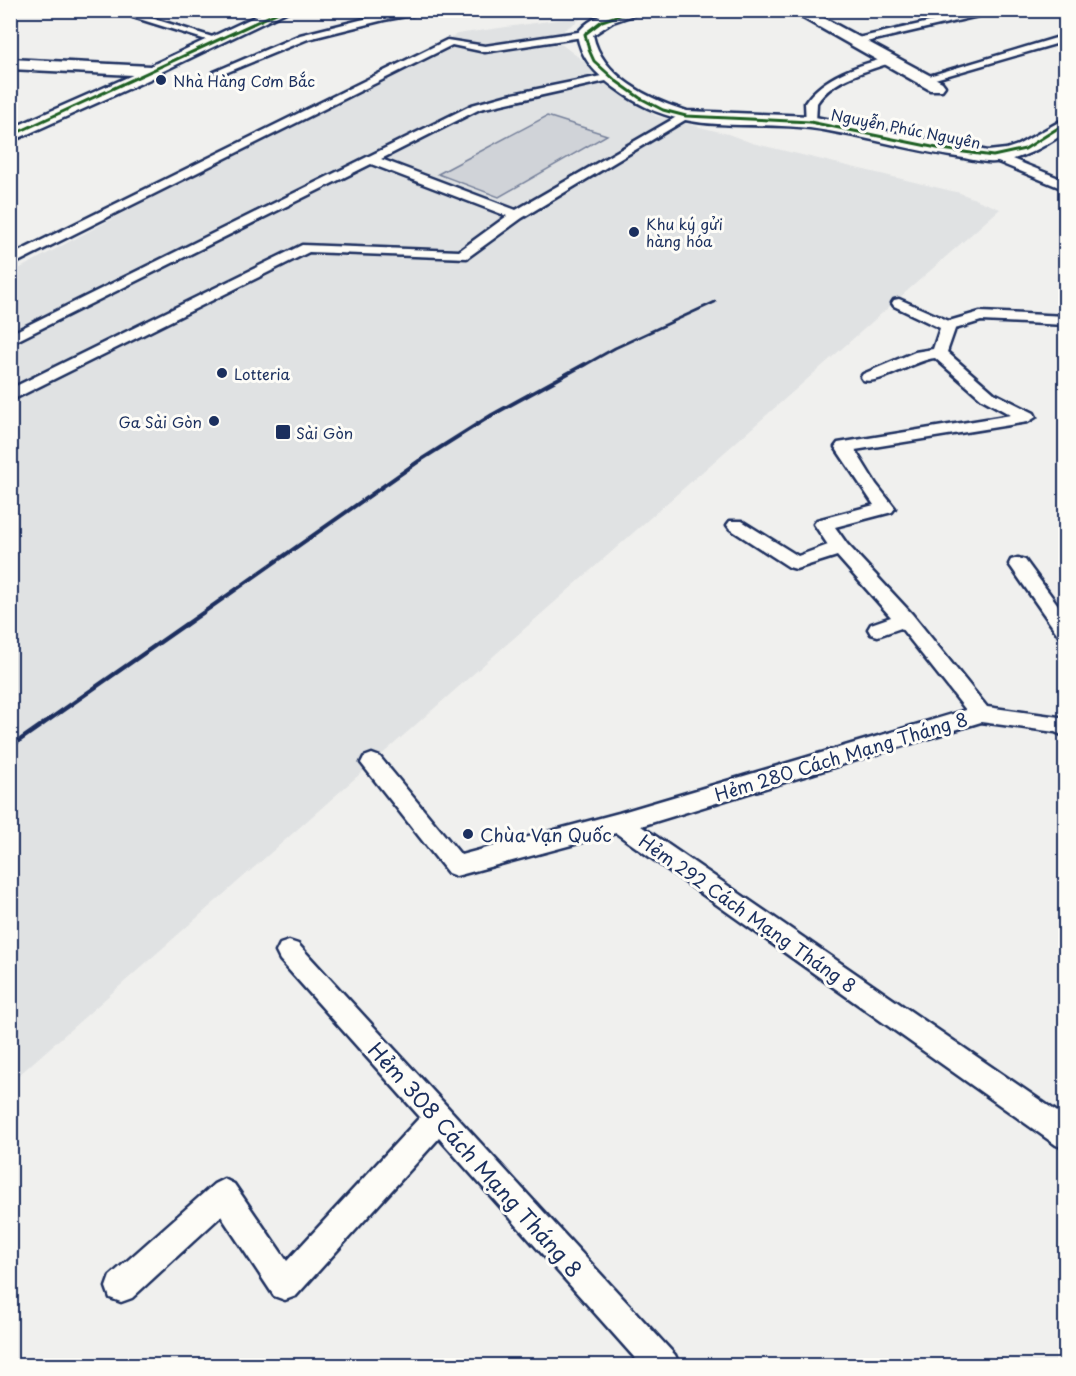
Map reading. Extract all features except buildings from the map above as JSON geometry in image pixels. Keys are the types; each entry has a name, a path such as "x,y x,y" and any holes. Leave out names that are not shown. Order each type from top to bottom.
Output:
{"street":[{"path":"10,136 283,10"},
{"path":"585,34 604,14 634,10"},
{"path":"796,10 930,82"},
{"name":"Nguyễn Phúc Nguyên","path":"585,34 588,55 611,77 650,106 684,117 722,121 810,122 933,148 997,157 1034,146 1065,123"},
{"path":"10,64 153,71"}],"lane":[{"path":"156,10 138,18 217,40"},
{"path":"219,72 303,37 384,17 435,10"},
{"path":"853,42 999,10"},
{"path":"1055,10 1065,15"},
{"path":"10,262 451,42 485,49 585,34"},
{"path":"930,82 1065,38"},
{"path":"810,122 811,105 822,91 867,67 889,60"},
{"path":"10,340 476,108 508,98 611,77"},
{"path":"10,396 307,248 462,255 517,215 684,117"},
{"path":"997,157 1065,186"},
{"path":"372,160 517,215"},
{"path":"899,303 948,326 980,316 1065,321"},
{"path":"939,353 948,326"},
{"path":"869,377 920,355 939,353 988,396 1028,417 844,447 869,487 886,508 823,524 840,548 905,619 981,714"},
{"path":"736,525 796,563 840,548"},
{"path":"1018,564 1065,631"},
{"path":"878,629 905,619"},
{"name":"Hẻm 280 Cách Mạng Tháng 8","path":"619,823 981,714 1064,724"},
{"name":"Hẻm 292 Cách Mạng Tháng 8","path":"372,763 456,866 619,823 1065,1135"},
{"name":"Hẻm 308 Cách Mạng Tháng 8","path":"289,952 664,1365"},
{"path":"121,1287 224,1194 285,1285 439,1117"}],"shaded area":[{"path":"585,16 564,30 561,44 656,116 728,134 752,143 960,193 1000,209 11,1082 11,273 457,34"},
{"path":"547,116 607,135 499,197 438,174"}],"railway":[{"path":"583,366 615,348 715,302"},
{"path":"184,626 419,461 492,415 585,364"},
{"path":"10,747 186,624"}],"cycle path":[{"path":"10,136 283,10"},
{"path":"634,10 602,21 590,29 585,34 589,50 594,61 616,81 640,98 663,110 709,119 810,122 984,156 1007,155 1025,149 1066,123"}],"place":[{"name":"Nhà Hàng Cơm Bắc","path":"161,80"},
{"name":"Khu ký gửi hàng hóa","path":"634,232"},
{"name":"Lotteria","path":"222,373"},
{"name":"Ga Sài Gòn","path":"214,421"},
{"name":"Sài Gòn","path":"283,432"},
{"name":"Chùa Vạn Quốc","path":"468,834"}]}
